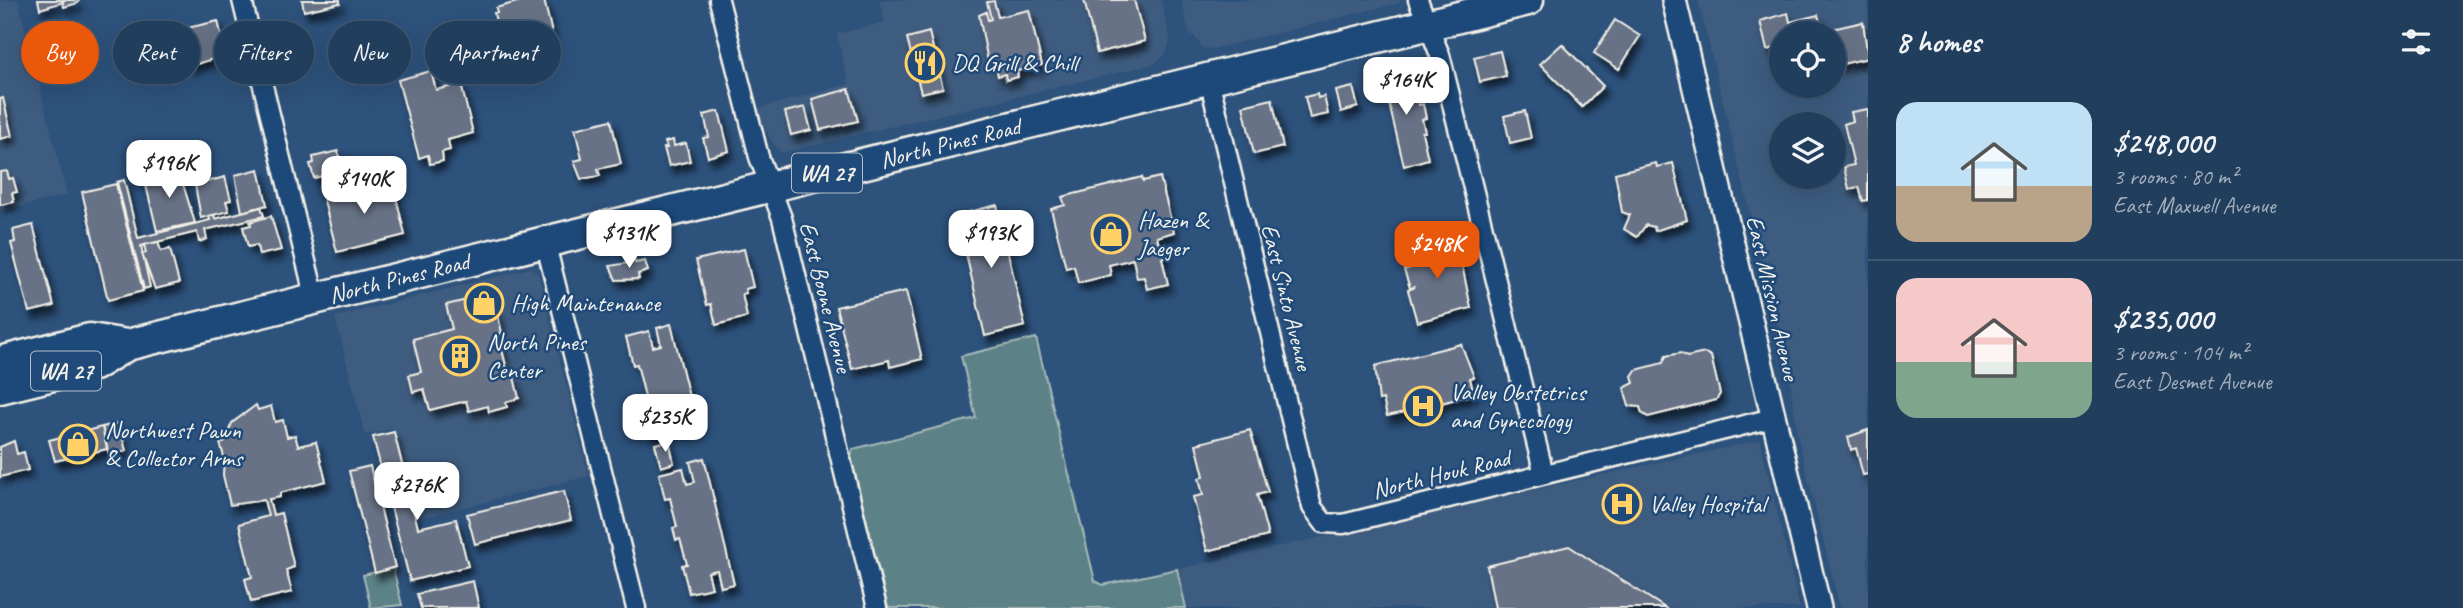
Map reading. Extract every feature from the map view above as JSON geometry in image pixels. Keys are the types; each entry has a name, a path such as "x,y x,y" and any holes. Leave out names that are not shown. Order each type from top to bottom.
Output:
{"main road":[{"name":"North Pines Road","path":"0,388 94,365 127,345 1209,79 1423,13 1528,0"},
{"name":"North Pines Road","path":"0,362 90,340 127,345"}],"street":[{"path":"242,0 315,299"},
{"name":"East Boone Avenue","path":"719,0 759,156 782,218 877,608"},
{"name":"East Mission Avenue","path":"1674,0 1742,275 1819,608"},
{"path":"1423,13 1443,66 1544,474"},
{"name":"East Sinto Avenue","path":"1209,79 1312,506 1324,523"},
{"path":"545,241 636,608"},
{"name":"North Houk Road","path":"1324,523 1343,524 1773,418"}],"shaded area":[{"path":"0,0 18,0 23,21 21,21 21,84 39,84 67,195 0,212"},
{"path":"879,0 1161,0 1170,40 1166,54 1154,64 781,153 770,139 756,109 849,84 837,34 885,22"},
{"path":"1181,0 1401,0 1398,3 1213,49 1203,48 1193,35 1190,36"},
{"path":"1698,0 1868,0 1868,608 1840,608 1798,438 1789,372"},
{"path":"531,268 538,273 589,476 417,519 393,429 365,435 335,317"},
{"name":"Valley Hospital","path":"1760,440 1800,608 1186,608 1177,569"}],"green space":[{"path":"1036,338 1095,581 1103,585 1177,569 1186,608 888,608 851,457 853,449 976,418 961,356"},
{"path":"393,568 402,605 371,608 363,575"}],"building":[{"path":"38,0 79,0 78,3 64,7 63,2 40,9"},
{"path":"302,0 340,0 340,3 304,11"},
{"path":"524,0 544,0 549,21 496,21 496,8"},
{"path":"1084,0 1134,0 1145,41 1097,53"},
{"path":"994,1 998,17 1029,10 1042,65 1017,71 1018,77 1006,80 1005,74 998,76 995,61 988,62 979,15 986,12 988,20 991,19 987,2"},
{"path":"1788,13 1790,21 1769,21 1767,50 1760,21"},
{"path":"1818,15 1820,21 1794,21"},
{"path":"1615,20 1640,36 1619,69 1594,53"},
{"path":"214,22 214,59 200,63 200,25"},
{"path":"1863,22 1868,58 1846,63 1846,26"},
{"name":"DQ Grill & Chill","path":"929,32 943,88 921,93 907,38"},
{"path":"1562,44 1603,86 1582,107 1540,64"},
{"path":"1500,51 1506,76 1480,82 1474,57"},
{"path":"1406,68 1411,92 1416,91 1419,105 1423,104 1426,118 1422,119 1425,132 1422,132 1428,159 1404,166 1383,79 1390,77 1389,72"},
{"path":"425,73 425,84 434,84 436,90 461,84 473,133 448,140 450,150 442,152 443,161 430,164 428,155 419,158 399,84 411,84 411,76"},
{"path":"1353,87 1358,107 1341,112 1336,91"},
{"path":"849,89 858,121 820,130 812,99"},
{"path":"1317,94 1318,98 1324,96 1328,114 1310,118 1305,97"},
{"path":"3,98 12,136 0,139 0,99"},
{"path":"1272,99 1283,147 1254,154 1243,106"},
{"path":"805,107 811,130 791,135 785,112"},
{"path":"1868,109 1868,200 1863,201 1859,187 1849,189 1846,176 1846,167 1854,165 1846,132 1846,123 1853,121 1851,112"},
{"path":"719,111 729,151 708,157 703,138 709,137 704,115"},
{"path":"1525,111 1531,138 1510,143 1504,116"},
{"path":"611,120 621,164 598,169 600,176 581,179 574,161 582,159 575,129"},
{"path":"673,140 674,146 686,143 690,161 669,166 664,148 667,148 665,142"},
{"path":"338,151 343,171 314,178 310,164 314,163 313,157"},
{"path":"1656,163 1657,167 1673,163 1687,220 1655,231 1654,227 1646,225 1637,237 1624,229 1630,215 1622,212 1615,173"},
{"path":"178,168 195,223 157,231 144,177"},
{"path":"259,169 267,205 242,212 235,175"},
{"path":"7,171 9,179 13,178 17,192 12,193 14,202 0,205 0,172"},
{"path":"225,177 231,200 226,201 229,211 201,218 195,185"},
{"name":"Hazen & Jaeger","path":"1142,177 1143,181 1160,177 1174,232 1157,237 1159,245 1165,244 1168,256 1162,258 1168,284 1147,289 1144,277 1137,278 1133,259 1109,265 1111,275 1078,283 1074,266 1066,268 1051,209 1065,205 1062,197"},
{"path":"124,180 138,238 210,220 209,216 214,215 215,219 261,207 264,216 205,230 207,239 199,242 197,232 141,246 150,287 144,289 117,182"},
{"path":"392,180 405,235 337,252 323,197"},
{"path":"116,184 143,291 108,300 82,192"},
{"path":"997,205 1025,326 985,336 957,215"},
{"path":"271,216 281,250 259,255 257,245 248,247 243,227"},
{"path":"33,225 54,306 29,312 11,243 15,242 13,230"},
{"path":"1452,235 1458,256 1460,255 1471,308 1417,322 1408,290 1415,287 1410,288 1404,270 1419,265 1414,244 1426,241 1426,245 1431,244 1431,241 1444,240 1444,237"},
{"path":"158,242 161,251 170,249 179,283 155,289 142,254 146,253 144,245"},
{"path":"744,249 753,287 745,289 746,293 742,294 747,317 716,325 711,304 707,305 696,260"},
{"path":"634,258 635,263 645,261 648,271 638,274 639,279 616,280 610,266 628,263 628,259"},
{"path":"906,291 922,359 890,367 889,360 852,369 836,307"},
{"name":"North Pines Center","path":"488,295 491,309 496,308 502,333 498,334 508,373 514,377 519,398 506,402 507,407 489,412 488,406 469,411 466,401 430,410 424,389 413,392 409,375 421,372 413,339 452,329 446,305"},
{"path":"671,324 696,425 682,429 678,412 669,414 673,429 650,435 642,407 647,405 637,364 633,365 626,337 649,331 653,347 661,345 657,328"},
{"path":"1461,344 1474,377 1470,378 1474,394 1438,404 1439,408 1410,415 1409,411 1387,416 1383,399 1379,400 1375,366"},
{"path":"1681,353 1687,357 1705,353 1711,356 1720,394 1716,400 1648,417 1642,413 1640,407 1629,406 1624,388 1634,383 1632,376 1636,370 1663,363 1666,356"},
{"path":"256,405 258,410 271,406 275,422 283,420 287,437 295,435 298,446 316,442 326,481 280,493 280,497 269,499 273,515 281,513 294,567 286,570 292,592 251,602 245,579 252,577 239,524 268,516 264,500 230,505 223,475 224,457 220,443 224,442 232,423"},
{"path":"119,423 126,451 109,455 102,427"},
{"name":"Northwest Pawn & Collector Arms","path":"102,427 107,449 55,461 49,440"},
{"path":"1250,430 1268,492 1257,495 1268,536 1207,551 1193,497 1203,495 1199,478 1204,476 1196,444"},
{"path":"1868,430 1868,474 1863,475 1856,448 1851,450 1848,437"},
{"path":"394,432 418,528 456,519 468,566 410,581 373,437"},
{"path":"14,441 17,454 24,452 28,470 0,477 0,447"},
{"path":"669,441 674,463 661,467 655,444"},
{"path":"704,458 734,584 721,587 717,570 708,572 712,588 689,593 682,565 687,564 680,539 676,540 673,528 677,527 670,498 665,499 659,474 683,468 687,484 695,482 690,462"},
{"path":"370,466 395,567 375,573 349,471"},
{"path":"564,491 571,520 475,544 467,514"},
{"path":"1569,546 1665,608 1495,608 1487,566"},
{"path":"473,581 479,608 421,608 417,594"}],"place":[{"name":"DQ Grill & Chill","path":"925,63"},
{"name":"Hazen & Jaeger","path":"1111,234"},
{"name":"High Maintenance","path":"484,303"},
{"name":"North Pines Center","path":"460,356"},
{"name":"Valley Obstetrics and Gynecology","path":"1423,406"},
{"name":"Northwest Pawn & Collector Arms","path":"78,444"},
{"name":"Valley Hospital","path":"1622,504"}]}
